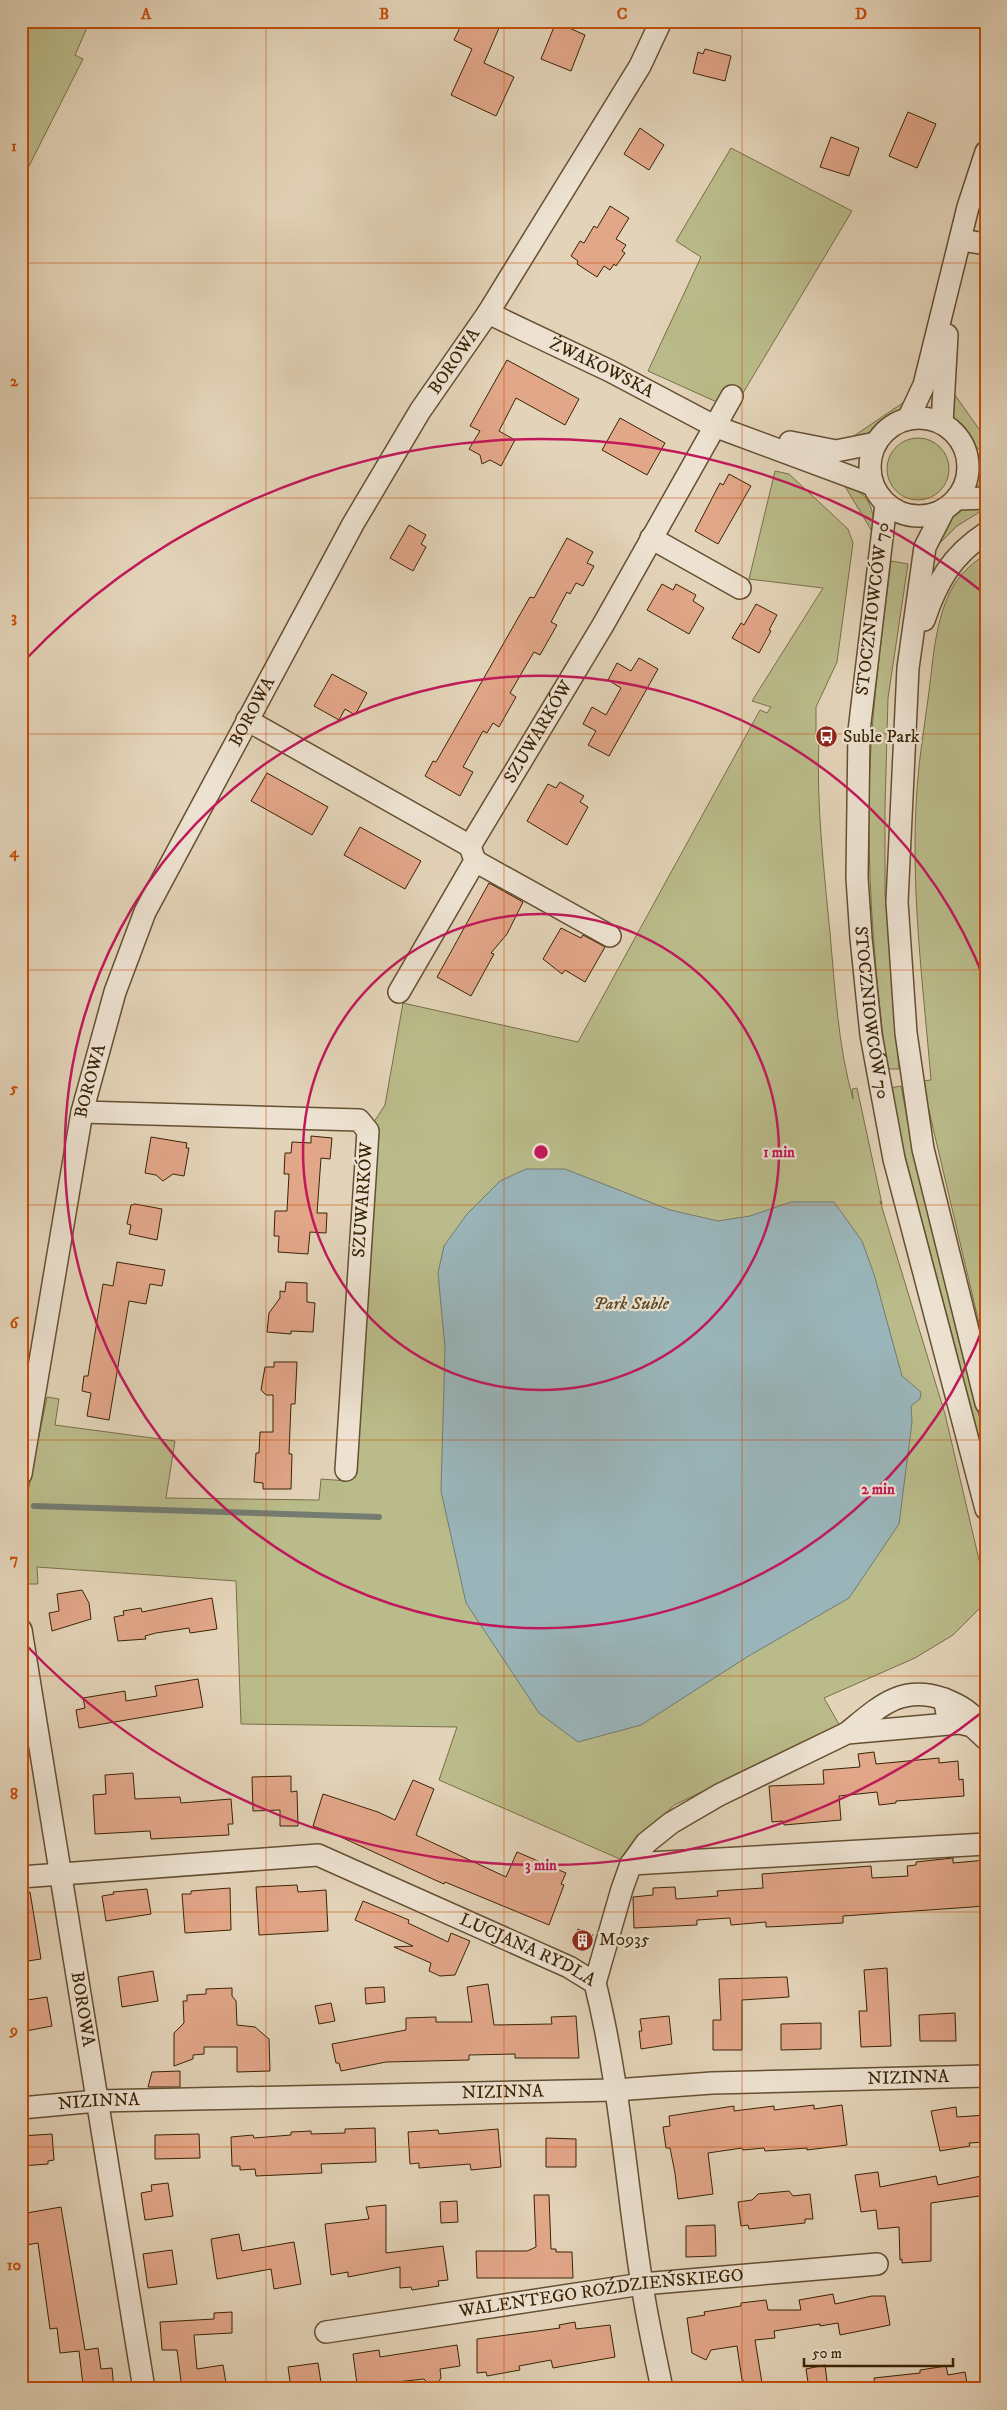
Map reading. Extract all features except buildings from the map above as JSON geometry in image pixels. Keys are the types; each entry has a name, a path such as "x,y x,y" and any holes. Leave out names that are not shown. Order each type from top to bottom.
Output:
{"street":[{"name":"BOROWA","path":"21,1474 82,1112 115,992 145,912 353,524 420,412 488,313 640,66 661,21"},
{"path":"908,419 924,385 968,207 986,152"},
{"path":"961,240 986,244"},
{"path":"942,423 944,370 955,263"},
{"name":"ŻWAKOWSKA","path":"488,313 610,371 714,426 873,485"},
{"name":"SZUWARKÓW","path":"399,992 473,854 732,396"},
{"path":"951,504 968,476 966,451 957,435 942,423 931,419 908,419 895,424 884,432 876,443 870,457 869,471 873,485 886,504 899,513 914,517 930,516 951,504 986,498"},
{"name":"ŻWAKOWSKA","path":"714,426 836,451 876,443"},
{"path":"966,451 986,461"},
{"name":"STOCZNIOWCÓW 70","path":"886,504 859,731 857,878 861,938 871,1035 894,1159 986,1509"},
{"name":"STOCZNIOWCÓW 70","path":"951,504 925,547 908,668 897,902 906,1033 923,1149 986,1403"},
{"path":"908,668 932,597 954,558 986,533"},
{"path":"651,538 740,588"},
{"path":"247,720 610,936"},
{"name":"SZUWARKÓW","path":"82,1112 359,1120 368,1131 346,1470"},
{"name":"BOROWA","path":"21,1630 144,2389"},
{"path":"595,1983 631,1864 646,1843 671,1822 719,1795 847,1733 881,1706 910,1693 928,1694 959,1705 971,1714 980,1726 986,1739"},
{"path":"944,1699 947,1717 944,1725"},
{"path":"847,1733 960,1723 972,1726 986,1739"},
{"path":"631,1864 986,1844"},
{"name":"LUCJANA RYDLA","path":"21,1877 318,1855 569,1967 595,1983 604,2020 626,2158 642,2284 662,2389"},
{"name":"NIZINNA","path":"21,2108 96,2101 615,2090 712,2083 986,2076"},
{"name":"WALENTEGO ROŹDZIEŃSKIEGO","path":"326,2332 642,2284 877,2264"}],"green space":[{"path":"21,21 90,21 75,55 83,59 21,182"},
{"path":"731,148 852,211 743,393 726,390 719,403 648,371 701,257 676,241"},
{"path":"949,394 955,395 986,439 986,455 966,437 950,418"},
{"path":"910,398 900,413 881,423 868,435 845,442"},
{"path":"918,438 935,443 940,447 944,452 949,469 944,486 940,491 935,495 918,500 901,495 896,491 892,486 887,469 892,452 896,447 901,443"},
{"name":"Park Suble","path":"775,471 789,474 848,529 853,543 837,662 816,707 816,737 819,739 821,836 838,1017 848,1079 853,1099 852,1089 857,1088 882,1204 880,1201 945,1414 986,1590 986,1602 953,1635 915,1658 824,1698 840,1726 674,1805 622,1860 439,1780 457,1727 241,1724 236,1581 37,1567 38,1584 24,1584 22,1561 25,1514 47,1397 59,1399 55,1425 175,1441 166,1498 319,1500 321,1479 347,1481 368,1131 385,1105 403,1003 578,1042 760,710 767,713 771,707 752,701 823,588 749,579"},
{"path":"977,474 986,477 986,489 974,487"},
{"path":"840,478 856,489 867,500 872,513 873,533"},
{"path":"968,506 986,508 957,526 938,545 934,542 947,520"},
{"path":"986,554 986,1353 922,1081 931,1080 918,935 915,825 920,755 937,631 953,586 965,571"},
{"path":"891,561 908,564 888,698 885,807 885,893 899,1069 887,1069 873,938 869,840 873,715"},
{"path":"901,1086 914,1154 986,1444 986,1464 904,1152 890,1088"}],"water":[{"path":"526,1169 565,1169 670,1210 718,1221 750,1216 791,1202 834,1202 862,1241 874,1274 902,1376 921,1392 920,1399 911,1406 912,1422 899,1524 849,1598 747,1657 641,1725 578,1742 539,1713 466,1603 441,1491 445,1348 438,1273 444,1246 467,1214 500,1181"}],"waterway":[{"path":"34,1506 379,1517"}],"place":[{"name":"Suble Park","path":"827,737"},
{"name":"M0935","path":"583,1940"}]}
